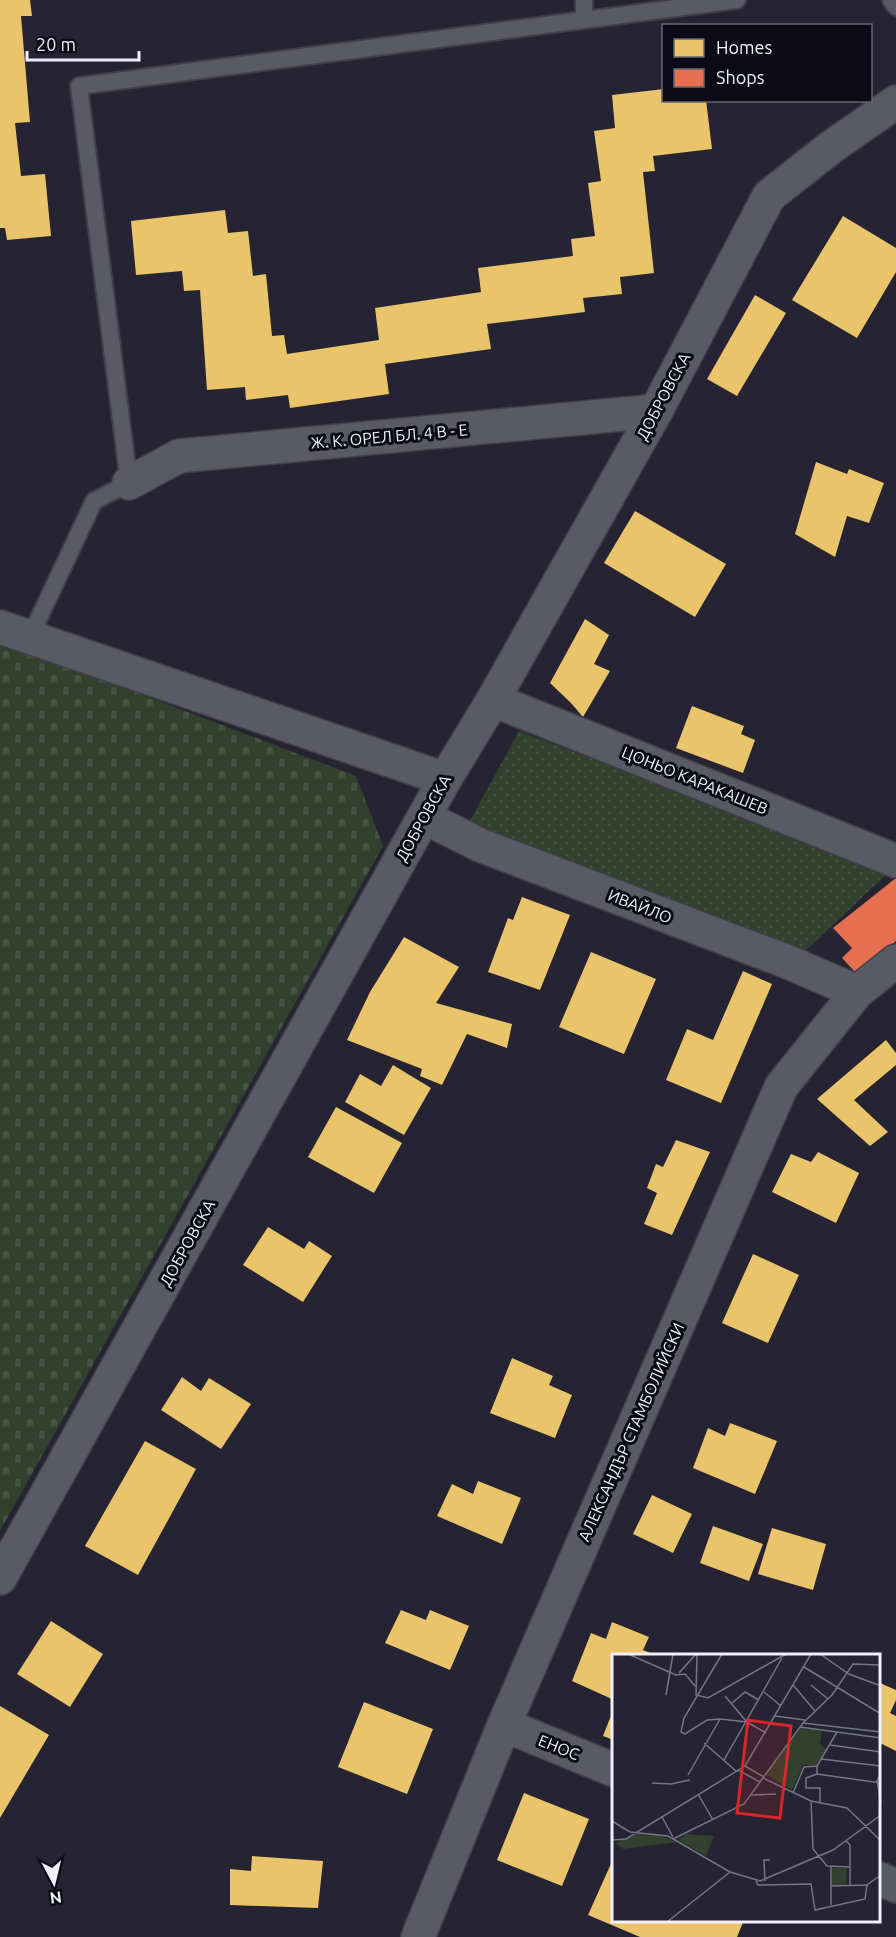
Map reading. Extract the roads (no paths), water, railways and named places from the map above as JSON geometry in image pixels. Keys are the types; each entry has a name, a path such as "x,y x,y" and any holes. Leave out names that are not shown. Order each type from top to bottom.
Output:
{"street":[{"name":"ДОБРОВСКА","path":"0,1578 445,779 494,699 656,411 769,196 830,148 896,102"},
{"name":"Ж. К. ОРЕЛ БЛ. 4 В - Е","path":"129,483 179,456 656,411"},
{"path":"0,627 445,779"},
{"name":"ЦОНЬО КАРАКАШЕВ","path":"494,699 896,861"},
{"name":"ИВАЙЛО","path":"424,817 480,845 788,962 857,992"},
{"name":"АЛЕКСАНДЪР СТАМБОЛИЙСКИ","path":"418,1937 504,1725 781,1087 857,992 896,961"},
{"name":"ЕНОС","path":"504,1725 612,1769"},
{"path":"881,1880 896,1886"}],"lane":[{"path":"584,0 584,20"},
{"path":"30,638 94,501 129,483 79,86 737,0"},
{"path":"891,0 896,7"}]}
